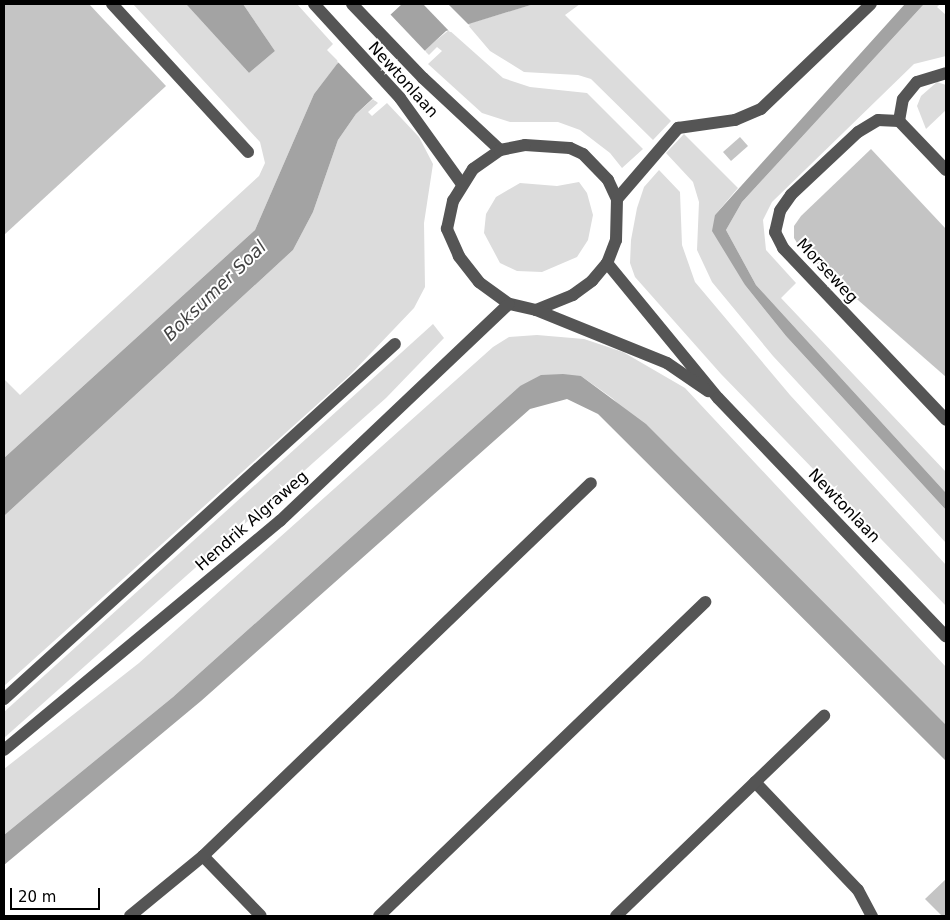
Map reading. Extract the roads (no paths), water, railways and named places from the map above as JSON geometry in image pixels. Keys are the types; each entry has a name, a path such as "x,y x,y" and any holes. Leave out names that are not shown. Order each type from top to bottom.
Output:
{"street":[{"path":"112,4 248,152"},
{"name":"Newtonlaan","path":"314,4 341,36 395,93 428,133 461,183"},
{"name":"Newtonlaan","path":"352,4 417,72 500,150"},
{"path":"617,199 678,128 735,120 762,109 871,4"},
{"path":"946,72 917,82 903,99 899,121 946,170"},
{"name":"Morseweg","path":"899,121 878,120 858,132 792,195 780,211 775,232 783,248 946,420"},
{"path":"525,145 570,148 597,166 617,199 616,240 606,263 573,295 536,310 510,304 469,272 447,229 448,218 461,183 473,169 500,150 525,145"},
{"name":"Newtonlaan","path":"606,263 718,398 946,637"},
{"name":"Hendrik Algraweg","path":"4,750 280,521 510,304"},
{"name":"Newtonlaan","path":"536,310 667,363 718,398"},
{"name":"Hendrik Algraweg","path":"4,699 395,344"},
{"path":"130,916 204,856 591,483"},
{"path":"379,916 705,602"},
{"path":"616,916 824,716"},
{"path":"755,782 858,890 872,916"},
{"path":"204,856 261,916"}],"water":[{"path":"186,4 243,4 275,51 249,73"},
{"name":"Boksumer Soal","path":"402,4 534,4 446,31 356,114 338,140 313,212 293,250 4,516 4,458 255,230 314,94 337,64"},
{"path":"905,4 924,4 742,202 726,230 756,285 946,493 946,510 786,336 745,285 712,231 715,215"},
{"path":"563,374 581,376 646,424 946,725 946,761 598,414 567,399 530,409 201,701 4,865 4,835 173,697 520,386 541,375"}]}
